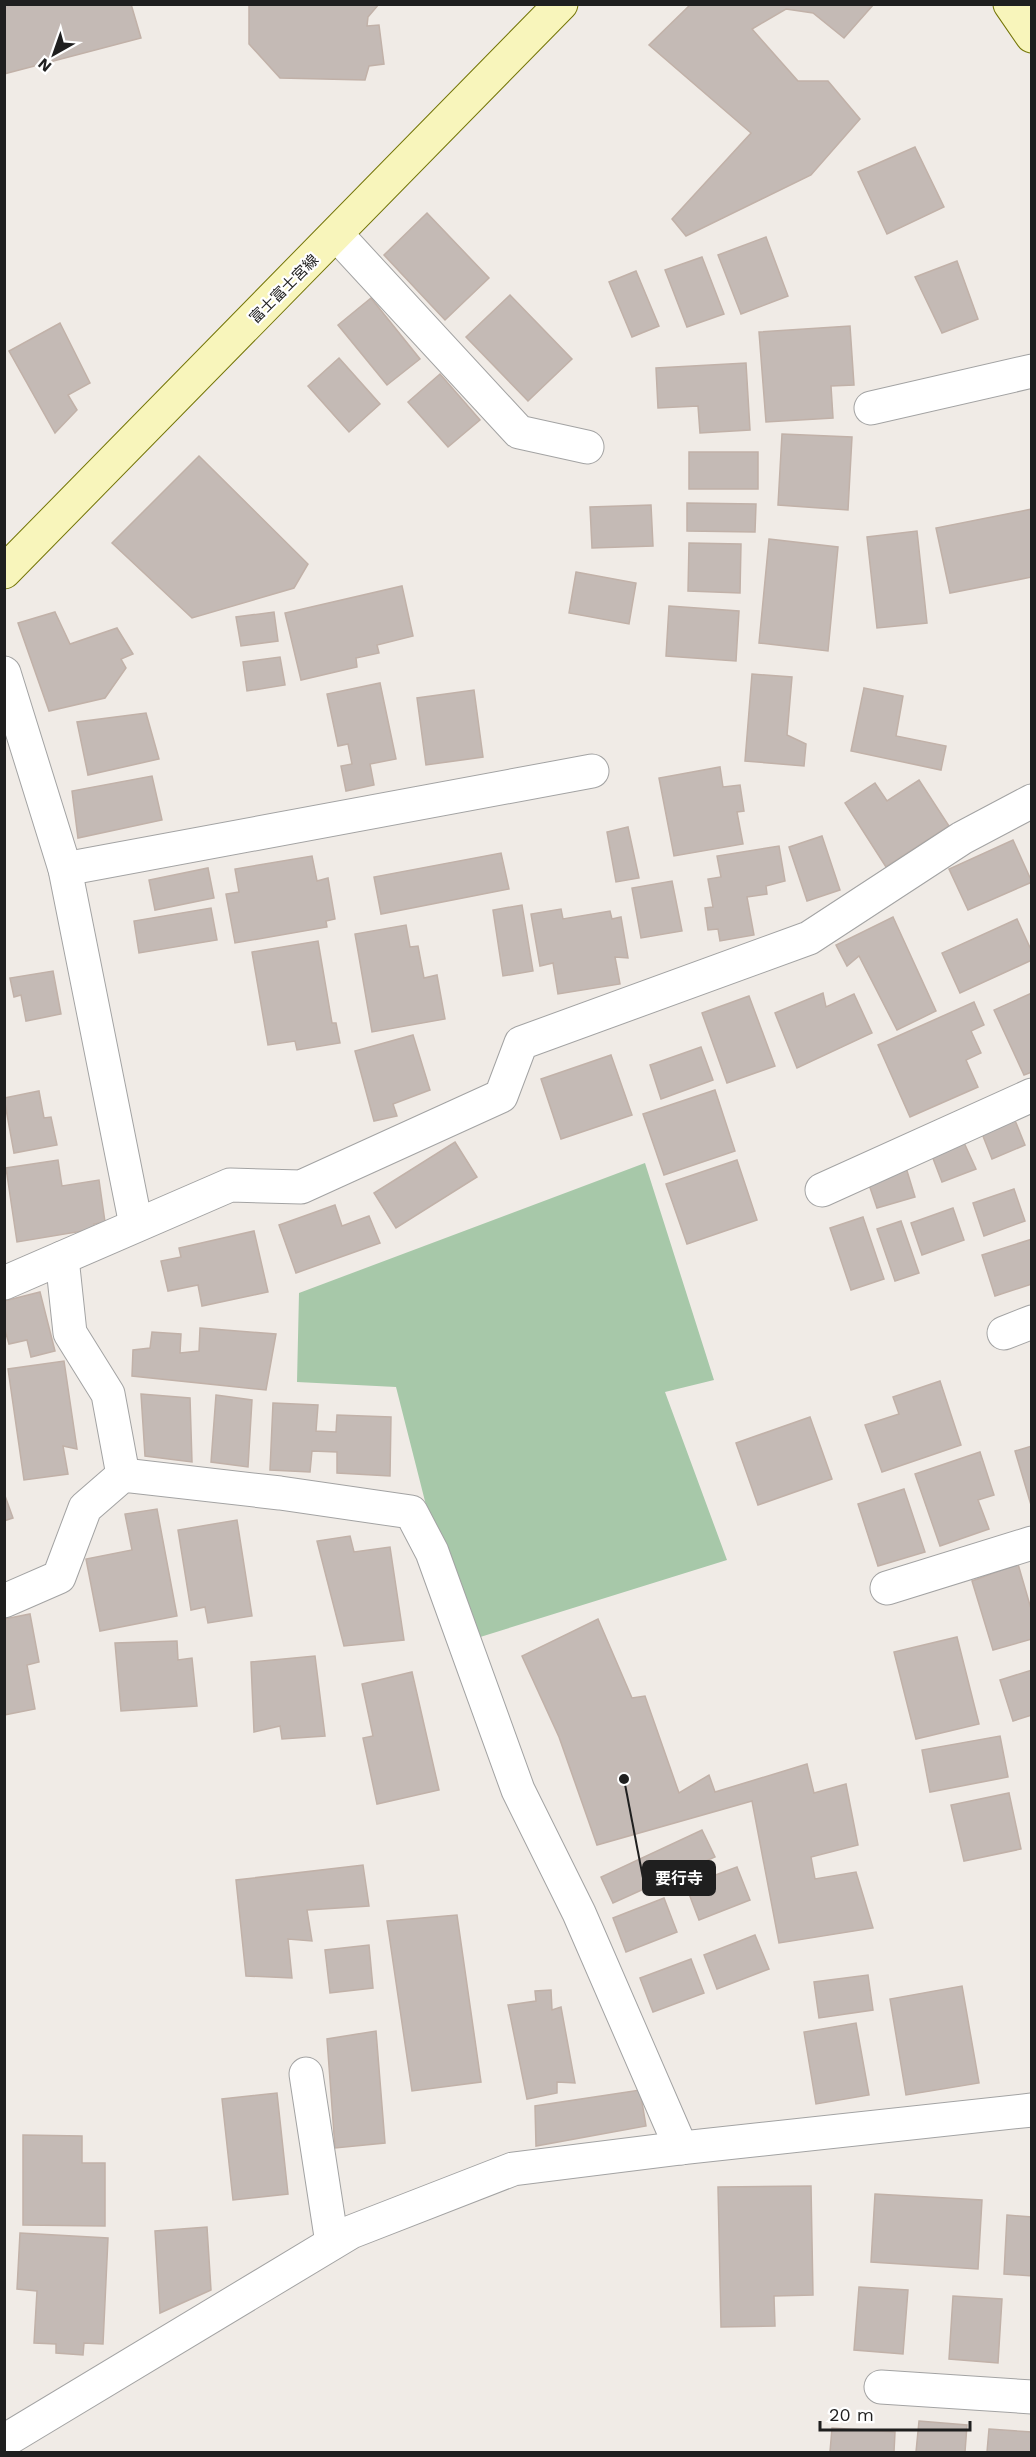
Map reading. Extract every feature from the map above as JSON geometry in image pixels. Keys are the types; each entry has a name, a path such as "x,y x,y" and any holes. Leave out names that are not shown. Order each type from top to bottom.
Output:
{"main road":[{"name":"富士富士宮線","path":"4,572 337,235 561,4"},
{"path":"1010,4 1032,36"}],"street":[{"path":"337,235 519,432 586,447"},
{"path":"871,408 1032,371"},
{"path":"4,673 65,869 136,1225"},
{"path":"65,869 592,771"},
{"path":"4,1283 230,1185 301,1187 501,1096 520,1043 809,938 962,838 1032,801"},
{"path":"822,1190 1032,1095"},
{"path":"62,1258 70,1333 108,1394 123,1475"},
{"path":"4,1602 59,1577 85,1508 123,1475 280,1493 411,1512 432,1552 518,1790 579,1913 681,2148"},
{"path":"887,1588 1032,1543"},
{"path":"306,2074 332,2243"},
{"path":"4,2441 351,2232 513,2169 681,2148 1032,2110"},
{"path":"881,2387 1032,2397"}],"green space":[{"path":"645,1163 714,1380 665,1392 727,1560 461,1643 396,1387 297,1382 299,1293"}],"building":[{"path":"4,4 131,4 141,38 4,74"},
{"path":"249,4 379,4 368,17 367,26 379,25 384,64 369,66 365,80 280,78 249,44"},
{"path":"691,4 874,4 844,38 813,13 786,9 752,29 798,81 828,81 860,119 811,175 686,236 672,219 751,133 649,45"},
{"path":"915,147 944,207 887,234 858,172"},
{"path":"427,213 489,278 445,320 384,255"},
{"path":"766,237 788,296 741,314 718,255"},
{"path":"702,257 724,314 687,327 665,270"},
{"path":"957,261 978,319 942,333 915,277"},
{"path":"636,271 659,326 632,337 609,282"},
{"path":"510,295 572,359 528,401 466,337"},
{"path":"371,298 420,359 387,385 338,325"},
{"path":"60,323 90,383 68,395 77,410 55,433 9,351"},
{"path":"850,326 854,385 831,386 833,418 766,422 759,332"},
{"path":"339,358 380,404 349,432 308,386"},
{"path":"746,363 750,430 700,433 698,406 658,408 656,368"},
{"path":"440,374 480,420 448,447 408,402"},
{"path":"782,434 852,437 848,510 778,505"},
{"path":"689,452 758,452 758,489 689,489"},
{"path":"199,456 308,564 294,588 192,618 112,543"},
{"path":"687,503 756,504 755,532 687,531"},
{"path":"651,505 653,546 592,548 590,507"},
{"path":"1032,509 1032,577 950,593 936,528"},
{"path":"917,531 927,623 877,628 867,537"},
{"path":"769,539 838,547 828,651 759,643"},
{"path":"689,543 741,544 740,593 688,591"},
{"path":"576,572 636,583 629,624 569,613"},
{"path":"402,586 413,636 377,645 379,653 356,658 357,667 301,680 285,613"},
{"path":"669,606 739,611 736,661 666,656"},
{"path":"55,612 70,644 117,628 133,654 121,659 126,668 105,698 49,711 18,623"},
{"path":"274,612 278,641 241,646 236,617"},
{"path":"280,657 285,685 247,691 243,662"},
{"path":"752,674 792,677 787,735 806,744 804,766 745,761"},
{"path":"380,683 396,759 370,764 374,785 346,791 341,766 352,764 348,744 338,746 327,694"},
{"path":"864,688 903,696 896,736 946,746 941,770 851,751"},
{"path":"474,690 483,757 426,765 417,698"},
{"path":"146,713 159,759 88,775 77,722"},
{"path":"720,767 723,787 740,785 744,811 737,812 743,844 674,856 659,778"},
{"path":"152,776 162,820 78,838 72,791"},
{"path":"919,780 949,826 886,867 845,803 875,783 887,801"},
{"path":"628,827 639,878 616,882 607,832"},
{"path":"822,836 840,890 807,901 789,847"},
{"path":"1013,840 1032,882 968,910 949,869"},
{"path":"779,846 785,881 766,886 767,894 747,897 754,935 720,941 718,929 708,930 705,908 713,907 708,879 721,877 717,856"},
{"path":"501,853 509,889 381,914 374,877"},
{"path":"312,856 317,881 328,878 335,919 326,921 327,927 235,943 226,894 239,892 235,869"},
{"path":"208,868 214,898 155,910 149,880"},
{"path":"672,881 682,931 641,938 632,888"},
{"path":"522,905 533,971 503,976 493,910"},
{"path":"211,908 217,940 139,953 134,921"},
{"path":"561,909 563,919 610,911 612,919 621,917 628,958 615,957 620,984 558,994 553,963 540,966 531,914"},
{"path":"893,917 936,1011 897,1030 859,956 847,966 836,945"},
{"path":"1017,919 1032,952 1032,960 960,993 942,953"},
{"path":"406,925 410,947 418,946 424,978 437,975 445,1019 372,1032 355,934"},
{"path":"318,941 332,1023 336,1023 340,1043 297,1050 295,1041 268,1045 252,952"},
{"path":"53,971 61,1014 26,1021 21,995 14,997 10,978"},
{"path":"823,993 826,1007 854,994 872,1033 797,1068 775,1013"},
{"path":"1032,993 1032,1072 1024,1075 994,1010"},
{"path":"749,996 775,1066 727,1083 702,1013"},
{"path":"974,1002 984,1025 971,1031 981,1053 966,1060 978,1087 910,1117 878,1045"},
{"path":"413,1035 430,1090 393,1104 397,1116 374,1121 355,1051"},
{"path":"701,1047 713,1080 661,1099 650,1065"},
{"path":"611,1055 632,1115 561,1139 541,1079"},
{"path":"715,1090 735,1151 664,1175 643,1114"},
{"path":"39,1091 44,1118 51,1117 57,1145 14,1153 4,1098"},
{"path":"1012,1113 1025,1145 992,1159 979,1126"},
{"path":"961,1136 976,1169 942,1182 929,1148"},
{"path":"455,1142 477,1177 396,1228 374,1193"},
{"path":"58,1160 62,1186 99,1180 105,1222 94,1224 95,1229 17,1242 6,1168"},
{"path":"737,1160 757,1220 687,1244 666,1184"},
{"path":"904,1161 915,1197 877,1208 865,1173"},
{"path":"1014,1189 1025,1221 984,1236 973,1203"},
{"path":"335,1205 342,1226 369,1216 380,1243 296,1273 279,1225"},
{"path":"953,1208 964,1240 922,1255 911,1223"},
{"path":"863,1217 884,1279 851,1290 830,1228"},
{"path":"901,1221 919,1273 895,1281 877,1229"},
{"path":"254,1231 268,1292 202,1306 198,1285 168,1291 161,1261 181,1257 179,1248"},
{"path":"1032,1239 1032,1284 995,1296 982,1255"},
{"path":"40,1292 55,1351 31,1357 27,1340 9,1344 4,1327 4,1301"},
{"path":"200,1328 276,1334 266,1390 132,1376 133,1350 150,1348 152,1332 181,1334 180,1353 199,1351"},
{"path":"64,1361 77,1449 63,1446 68,1474 24,1480 8,1369"},
{"path":"940,1381 961,1445 882,1472 865,1425 899,1414 893,1397"},
{"path":"141,1394 190,1398 192,1462 145,1456"},
{"path":"216,1395 252,1400 248,1467 211,1462"},
{"path":"273,1403 318,1405 316,1431 336,1432 337,1415 391,1417 390,1476 337,1473 337,1452 312,1451 310,1472 270,1470"},
{"path":"810,1417 832,1479 758,1505 736,1443"},
{"path":"1032,1446 1032,1505 1031,1505 1015,1451"},
{"path":"980,1452 994,1495 978,1500 989,1529 940,1546 915,1474"},
{"path":"904,1489 925,1552 878,1566 858,1504"},
{"path":"4,1493 13,1518 4,1521"},
{"path":"157,1509 177,1616 100,1631 86,1559 132,1550 125,1514"},
{"path":"237,1520 252,1616 208,1623 205,1607 191,1610 178,1530"},
{"path":"350,1536 354,1552 390,1547 404,1640 344,1646 317,1541"},
{"path":"1018,1564 1032,1612 1032,1639 993,1650 972,1581"},
{"path":"30,1614 39,1662 27,1665 35,1709 4,1715 4,1619"},
{"path":"598,1619 632,1698 645,1696 679,1793 709,1775 715,1792 807,1764 814,1793 846,1784 858,1845 811,1857 815,1879 856,1872 873,1928 779,1943 752,1801 597,1845 559,1737 522,1656"},
{"path":"957,1637 979,1724 916,1739 894,1652"},
{"path":"177,1641 178,1660 192,1658 197,1706 121,1711 115,1643"},
{"path":"315,1656 325,1736 282,1739 280,1726 254,1732 251,1662"},
{"path":"1032,1670 1032,1715 1013,1721 1000,1680"},
{"path":"412,1672 439,1790 377,1804 363,1738 373,1736 362,1684"},
{"path":"1000,1736 1008,1777 930,1792 922,1750"},
{"path":"1009,1793 1021,1849 964,1861 951,1805"},
{"path":"702,1830 715,1857 613,1903 601,1877"},
{"path":"363,1865 369,1906 307,1910 312,1941 288,1939 292,1978 246,1976 236,1880"},
{"path":"737,1867 750,1900 699,1920 686,1886"},
{"path":"664,1898 677,1932 626,1952 613,1918"},
{"path":"457,1915 481,2082 412,2091 387,1921"},
{"path":"755,1935 769,1969 717,1989 704,1955"},
{"path":"369,1945 373,1988 330,1993 325,1950"},
{"path":"691,1959 704,1993 653,2012 640,1978"},
{"path":"868,1975 873,2010 819,2018 814,1982"},
{"path":"962,1986 979,2083 906,2095 890,1999"},
{"path":"551,1990 552,2010 561,2007 575,2083 557,2082 557,2093 527,2099 508,2005 536,2001 535,1991"},
{"path":"856,2023 869,2095 816,2104 804,2032"},
{"path":"376,2031 385,2143 335,2148 327,2039"},
{"path":"640,2090 646,2126 536,2146 535,2106"},
{"path":"277,2093 288,2194 233,2200 222,2099"},
{"path":"23,2135 82,2136 82,2163 105,2163 105,2226 23,2225"},
{"path":"811,2186 813,2295 774,2296 775,2326 721,2327 718,2187"},
{"path":"875,2194 982,2200 978,2269 871,2262"},
{"path":"1007,2215 1032,2217 1032,2276 1004,2274"},
{"path":"207,2227 211,2290 160,2313 155,2231"},
{"path":"20,2233 108,2238 103,2344 84,2343 83,2355 56,2353 56,2344 34,2343 37,2291 17,2289"},
{"path":"859,2287 908,2290 903,2354 854,2350"},
{"path":"953,2296 1002,2299 998,2363 949,2359"},
{"path":"919,2421 967,2425 965,2452 916,2452"},
{"path":"832,2428 895,2432 894,2452 830,2452"},
{"path":"989,2429 1032,2432 1032,2452 987,2452"}],"place":[{"name":"要行寺","path":"624,1779"}]}
